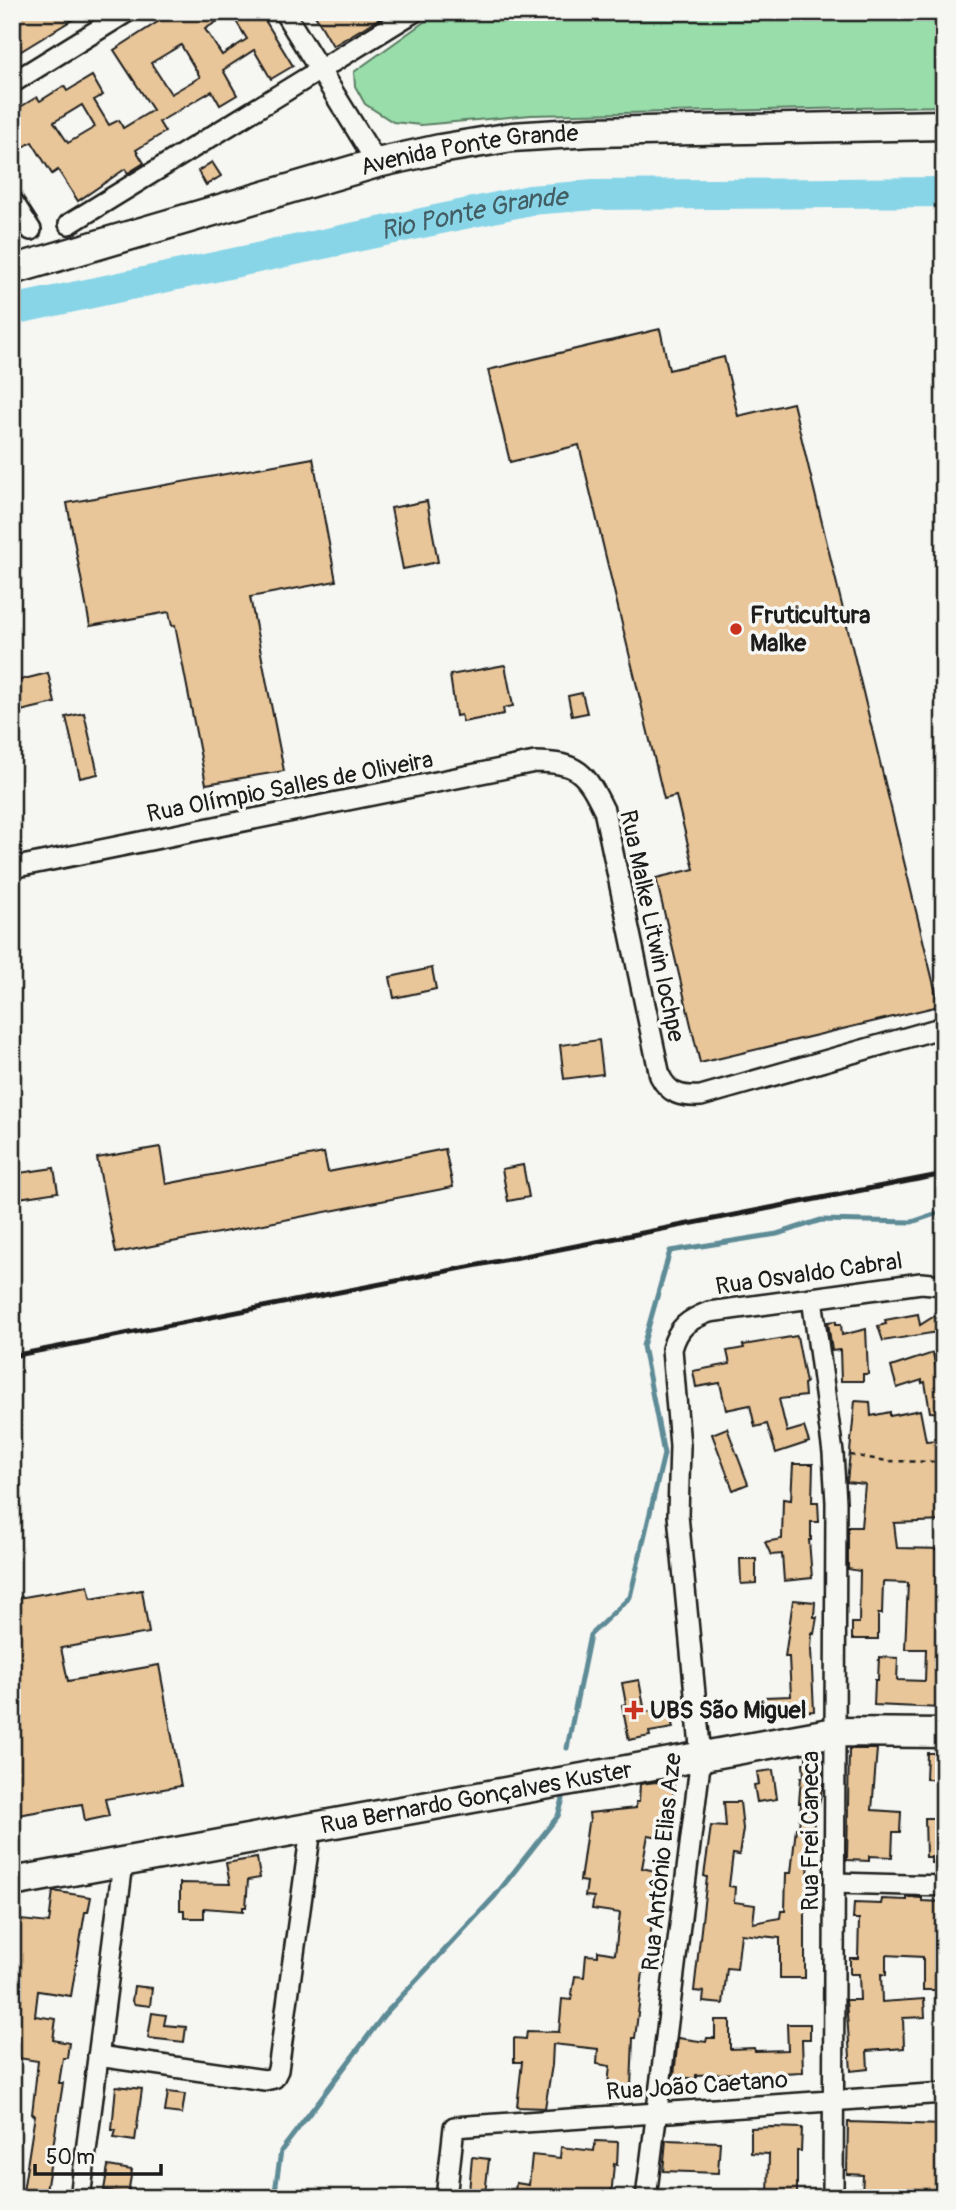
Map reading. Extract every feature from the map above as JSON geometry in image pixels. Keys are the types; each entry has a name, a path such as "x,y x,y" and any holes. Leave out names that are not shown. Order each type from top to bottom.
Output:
{"street":[{"path":"12,83 127,12"},
{"path":"284,12 377,163"},
{"path":"69,224 414,12"},
{"name":"Avenida Ponte Grande","path":"12,270 377,163 512,137 944,125"},
{"path":"12,200 30,230"},
{"name":"Rua Olímpio Salles de Oliveira","path":"12,868 535,762 560,762 577,770"},
{"name":"Rua Malke Litwin Iochpe","path":"577,770 592,785 604,810 660,1076 674,1094 686,1097 701,1096 944,1027"},
{"name":"Rua Osvaldo Cabral","path":"683,1324 709,1312 920,1283 944,1285"},
{"name":"Rua Frei Caneca","path":"812,1298 833,1453 836,1502 833,2198"},
{"name":"Rua Antônio Elias Aze","path":"646,2198 701,1757 678,1515 679,1437 671,1349 683,1324"},
{"name":"Rua Bernardo Gonçalves Kuster","path":"12,1882 835,1732 944,1733"},
{"path":"98,2056 265,2080 274,2078 278,2070 311,1829"},
{"path":"80,2198 123,1863"},
{"path":"835,1883 944,1886"},
{"name":"Rua João Caetano","path":"446,2198 454,2127 944,2093"}],"path":[{"path":"833,1453 887,1461 944,1462"}],"green space":[{"path":"438,12 944,12 944,106 531,115 421,125 393,122 365,104 355,86 354,72"}],"building":[{"path":"12,12 85,12 18,53 12,44"},
{"path":"178,12 260,12 293,66 271,79 254,50 223,70 237,95 220,105 212,91 159,122 165,132 136,150 144,163 128,173 125,169 78,201 58,170 52,174 32,142 12,154 12,112 37,97 40,101 64,86 67,91 92,76 103,95 94,100 109,125 119,120 123,128 153,110 114,50 164,18 165,20","holes":["231,13 247,39 222,55 205,29","181,45 200,77 171,94 151,63","82,105 95,127 68,143 54,122"]},
{"path":"313,12 390,12 333,46"},
{"path":"212,162 221,176 206,185 198,171"},
{"name":"Fruticultura Malke","path":"660,329 669,370 724,357 738,416 793,403 939,1006 700,1063 656,878 694,869 676,796 664,799 579,445 510,462 488,370"},
{"path":"313,458 336,581 250,597 284,771 206,784 175,625 172,626 169,612 90,626 67,503"},
{"path":"427,501 438,562 403,569 391,508"},
{"path":"505,665 513,706 503,708 504,714 463,722 461,715 456,716 450,675"},
{"path":"48,673 55,703 12,713 12,682"},
{"path":"582,693 587,713 572,716 568,696"},
{"path":"84,713 98,774 80,778 66,717"},
{"path":"432,968 436,989 394,998 390,977"},
{"path":"599,1040 603,1074 564,1079 560,1045"},
{"path":"160,1147 166,1184 324,1153 328,1172 445,1149 453,1187 116,1253 97,1158"},
{"path":"523,1165 529,1197 508,1201 502,1169"},
{"path":"54,1168 58,1192 12,1199 12,1174"},
{"path":"944,1310 944,1331 883,1341 878,1326 886,1324 885,1320 918,1314 920,1325"},
{"path":"836,1321 836,1324 841,1324 842,1335 866,1329 868,1374 863,1374 863,1381 841,1381 840,1350 832,1351 828,1322"},
{"path":"797,1336 806,1383 805,1396 779,1399 787,1432 804,1427 809,1442 776,1453 767,1424 755,1427 750,1405 726,1410 720,1383 696,1387 693,1371 730,1364 727,1351 744,1348 743,1345"},
{"path":"933,1353 941,1396 944,1396 944,1413 930,1412 925,1382 922,1383 922,1380 897,1388 891,1367"},
{"path":"855,1401 870,1402 871,1416 890,1412 890,1416 920,1410 926,1441 939,1440 940,1477 944,1477 944,1521 894,1523 897,1548 944,1549 944,1706 941,1708 874,1705 879,1657 898,1658 897,1680 925,1681 926,1649 905,1649 908,1583 883,1582 882,1614 878,1614 878,1639 852,1639 852,1623 859,1623 860,1571 848,1569 848,1527 861,1527 865,1484 847,1482"},
{"path":"727,1428 748,1484 733,1490 712,1434"},
{"path":"793,1464 813,1464 812,1502 818,1502 819,1522 811,1522 809,1540 812,1578 784,1581 782,1554 771,1555 765,1542 782,1539 783,1499 791,1500"},
{"path":"740,1559 756,1559 756,1583 741,1584"},
{"path":"88,1586 91,1599 142,1590 149,1633 61,1648 68,1681 159,1665 181,1786 105,1799 109,1816 85,1821 82,1804 12,1816 12,1599"},
{"path":"793,1600 815,1602 814,1617 817,1617 811,1649 814,1711 765,1713 765,1697 791,1696 789,1657 785,1657"},
{"name":"UBS São Miguel","path":"639,1680 645,1712 669,1708 673,1728 649,1732 650,1736 629,1740 622,1705 626,1704 622,1683"},
{"path":"849,1749 877,1749 872,1810 901,1812 900,1832 893,1832 892,1857 869,1856 869,1861 847,1860"},
{"path":"819,1752 823,1783 819,1805 815,1805 813,1835 810,1834 805,1901 805,1978 780,1978 780,1938 741,1934 737,1969 727,1968 723,2004 703,2002 704,1992 694,1991 711,1826 726,1827 724,1802 740,1802 743,1829 739,1855 733,1854 729,1886 735,1887 734,1902 755,1905 753,1923 780,1918 781,1911 785,1911 786,1873 791,1873 796,1828 799,1828 803,1763 806,1763 806,1754"},
{"path":"927,1753 944,1753 944,1780 926,1779"},
{"path":"773,1770 777,1799 757,1802 754,1785 759,1784 757,1772"},
{"path":"674,1783 672,1814 666,1838 648,1835 642,1868 664,1873 658,1901 655,1901 643,1972 633,2038 631,2087 608,2085 610,2066 597,2064 598,2049 553,2044 545,2108 517,2107 522,2062 514,2062 514,2038 526,2039 527,2031 559,2032 562,1999 571,2000 575,1976 584,1977 586,1955 598,1956 598,1951 615,1954 620,1913 592,1909 594,1897 585,1896 587,1882 580,1881 590,1822 589,1813 636,1808 640,1784"},
{"path":"925,1818 944,1818 944,1863 931,1863 931,1857 926,1857"},
{"path":"257,1858 260,1878 248,1880 246,1907 243,1907 243,1911 204,1908 204,1918 184,1918 184,1910 180,1910 180,1883 230,1884 226,1863"},
{"path":"53,1891 91,1897 88,1912 85,1912 71,1996 38,1991 35,2016 56,2019 53,2040 69,2043 67,2058 63,2058 59,2083 63,2083 45,2198 22,2198 35,2115 32,2114 38,2061 12,2057 12,1919 49,1923"},
{"path":"907,1897 944,1902 944,1977 941,1977 941,1990 923,1990 923,1957 886,1955 886,1975 881,1974 882,2002 924,1999 925,2017 903,2018 904,2048 867,2051 868,2069 851,2071 846,2000 860,2000 859,1974 850,1974 850,1958 858,1958 859,1919 853,1919 854,1903 881,1904 882,1899 907,1900"},
{"path":"134,1986 152,1988 150,2006 134,2004"},
{"path":"152,2013 166,2015 164,2025 186,2027 184,2042 148,2038"},
{"path":"715,2020 730,2020 730,2049 754,2048 755,2051 788,2050 787,2024 810,2024 810,2039 802,2039 803,2072 759,2076 759,2072 696,2075 696,2079 674,2076 678,2038 706,2042 707,2038 715,2038"},
{"path":"116,2086 142,2089 135,2141 114,2138 116,2130 112,2130"},
{"path":"168,2092 185,2094 182,2114 165,2112"},
{"path":"848,2122 944,2125 944,2198 930,2198 930,2191 896,2190 895,2198 862,2195 863,2175 847,2174"},
{"path":"751,2128 802,2128 801,2151 797,2151 797,2198 768,2198 769,2154 751,2153"},
{"path":"666,2140 720,2142 718,2173 663,2171"},
{"path":"595,2141 618,2142 611,2198 514,2198 516,2183 529,2185 532,2155 560,2158 561,2147 594,2151"},
{"path":"472,2157 489,2159 485,2194 469,2192"},
{"path":"108,2166 132,2170 128,2194 104,2190"}],"waterway":[{"name":"Rio Ponte Grande","path":"12,310 530,200 594,195 944,192"},
{"path":"567,1748 590,1635 630,1597 664,1454 643,1346 670,1251 777,1234 821,1220 912,1222 944,1211"},
{"path":"274,2198 281,2151 384,2015 495,1896 558,1816 563,1799"}],"railway":[{"path":"12,1356 944,1174"}],"place":[{"name":"Fruticultura Malke","path":"736,629"},
{"name":"UBS São Miguel","path":"634,1710"}]}
